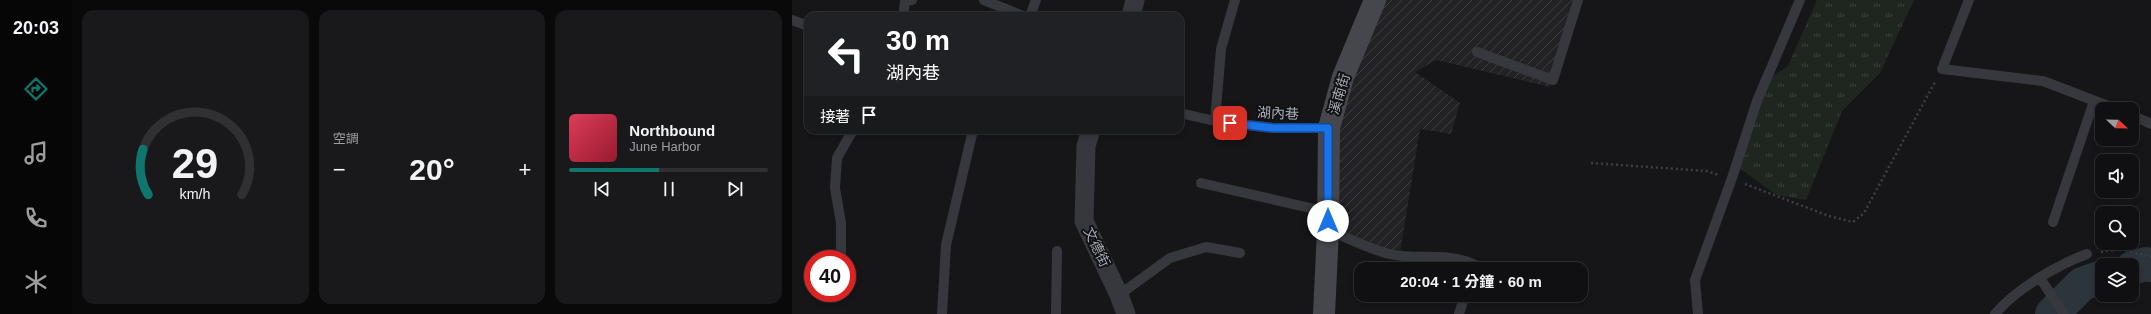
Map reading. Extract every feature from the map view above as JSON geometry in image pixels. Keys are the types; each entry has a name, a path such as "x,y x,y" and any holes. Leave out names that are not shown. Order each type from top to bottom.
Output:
{"street":[{"path":"1132,12 1135,0"},
{"name":"溪南街","path":"1324,314 1328,221 1328,128 1343,77 1375,0"},
{"name":"文德街","path":"1090,134 1086,146 1084,222 1119,294 1126,314"}],"lane":[{"path":"904,12 905,2 912,0"},
{"path":"984,0 1006,12"},
{"path":"1032,12 1036,0"},
{"path":"1215,121 1221,49 1234,0"},
{"path":"1477,52 1553,80 1578,0"},
{"path":"1698,314 1695,280 1732,178 1757,101 1800,0"},
{"path":"1969,0 1942,69 2043,81 2094,101 2053,222"},
{"path":"792,20 804,24"},
{"name":"湖內巷","path":"1184,114 1215,121 1273,128 1328,128"},
{"path":"2139,118 2151,124"},
{"path":"841,250 841,223 835,188 838,158 851,134"},
{"path":"942,314 946,245 972,134"},
{"path":"1201,183 1328,221 1390,254 1447,257 1468,262"},
{"path":"1119,294 1170,258 1206,247 1240,253"},
{"path":"1056,314 1057,251"},
{"path":"1995,314 2001,307 2063,263 2087,254"},
{"path":"2040,278 2064,314"},
{"path":"1459,314 1463,302"}],"path":[{"path":"1590,163 1706,171 1732,178 1829,216 1853,222 1864,213 1942,69"},
{"path":"2087,254 2121,249 2151,257"}],"shaded area":[{"path":"1378,0 1572,0 1550,87 1436,60 1415,72 1460,103 1451,134 1420,129 1400,253 1320,234 1334,88"}],"green space":[{"path":"1817,0 1914,0 1880,73 1842,111 1806,200 1777,195 1736,166 1763,82 1788,66"}],"waterway":[{"path":"2139,266 2146,264 2151,265"},
{"path":"2052,314 2082,284 2095,279"}],"route":[{"path":"1230,123 1273,128 1328,128 1328,221"}]}
